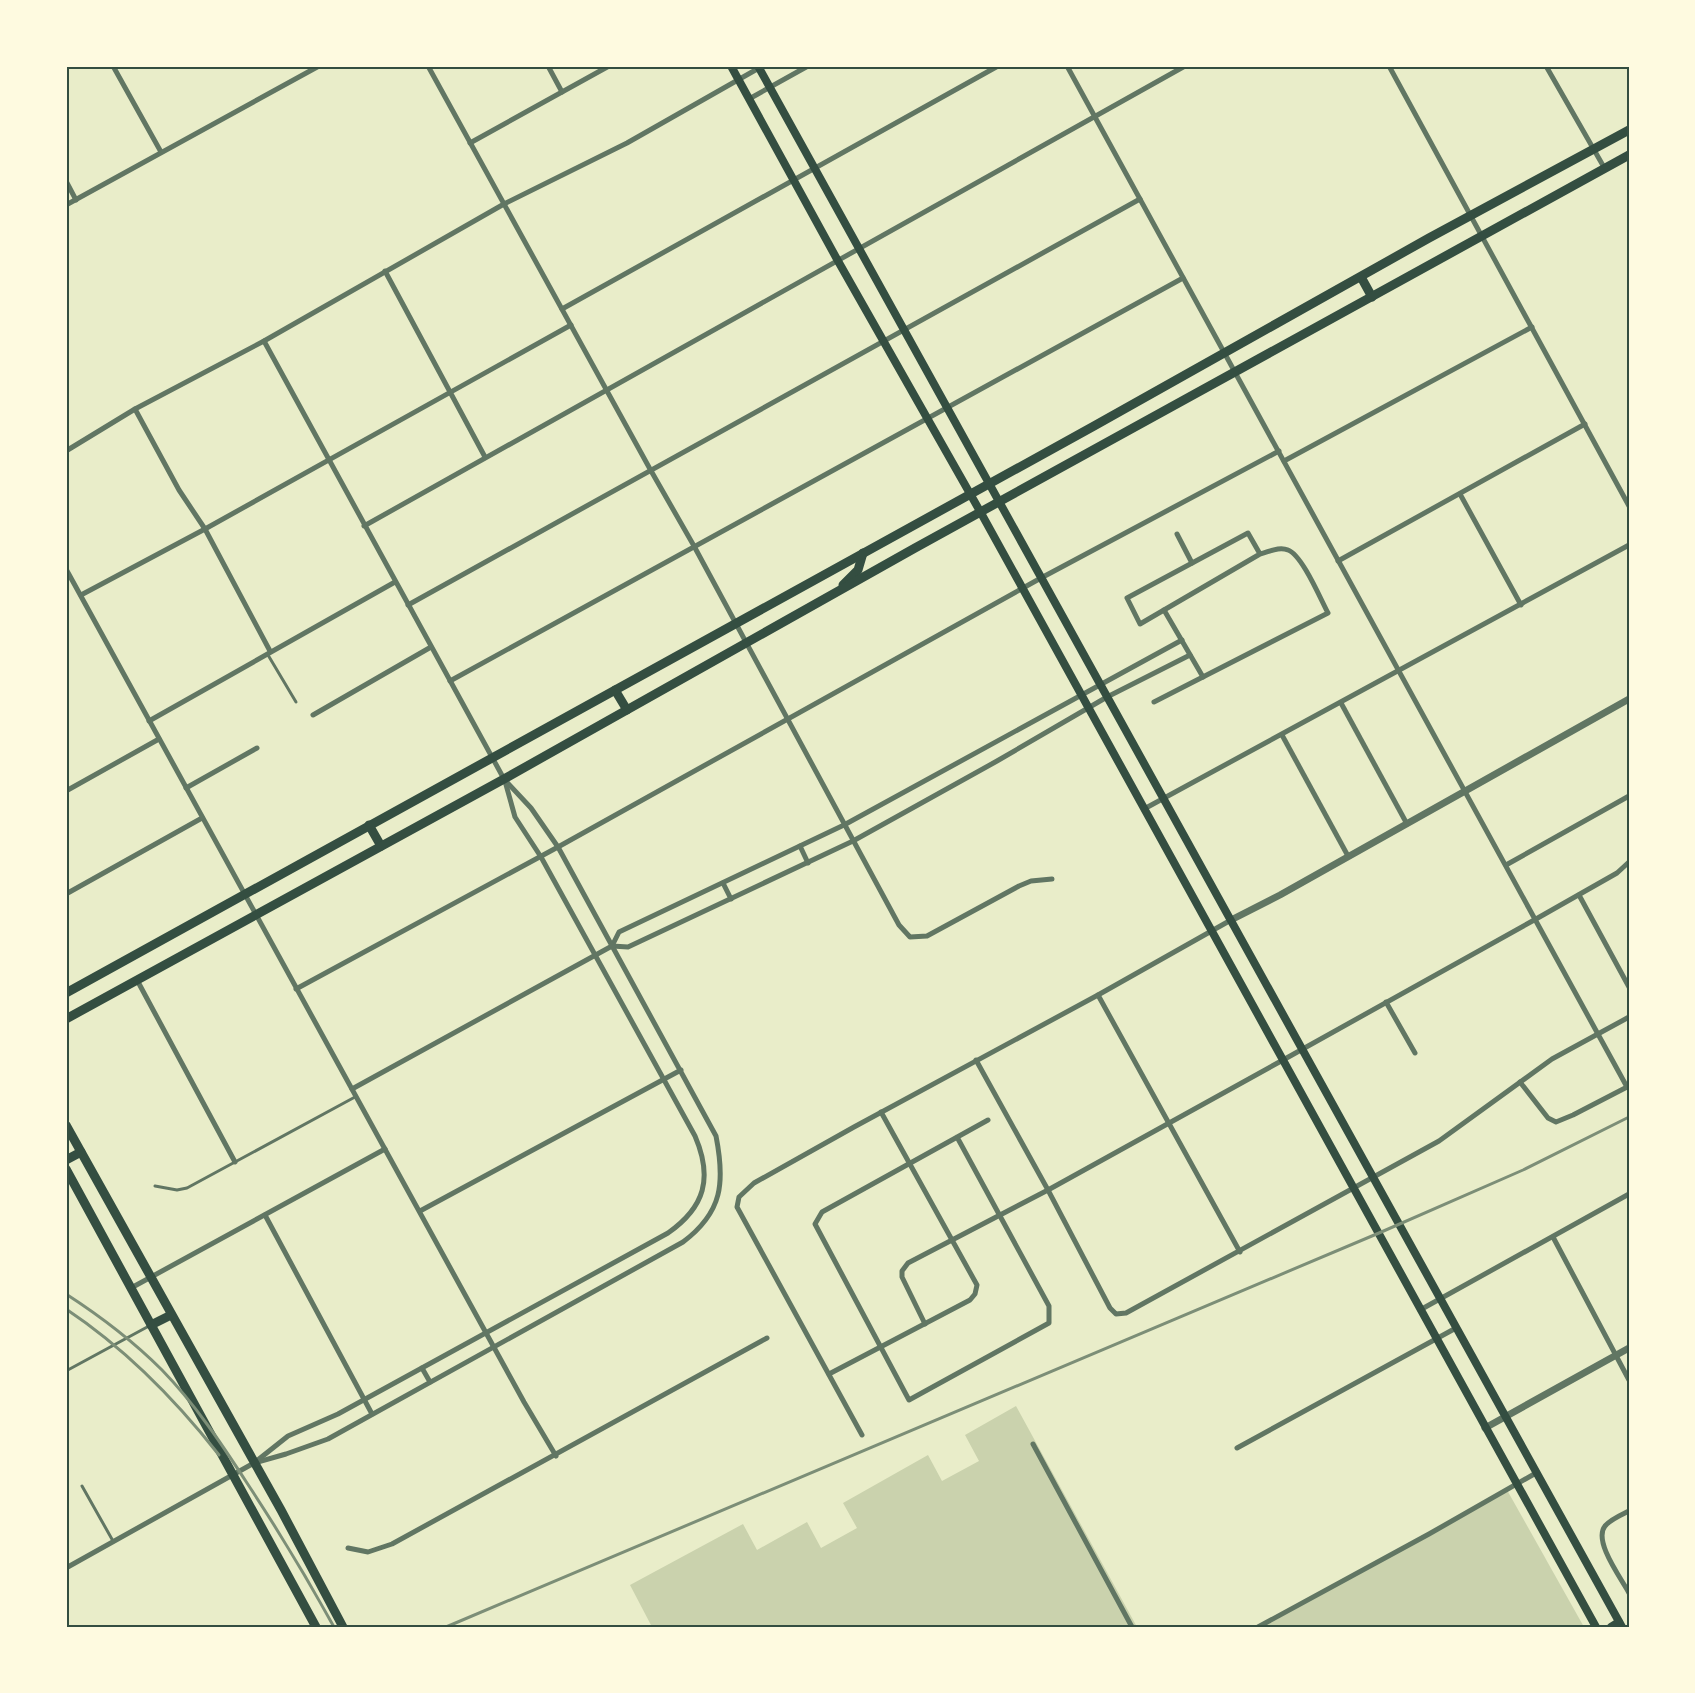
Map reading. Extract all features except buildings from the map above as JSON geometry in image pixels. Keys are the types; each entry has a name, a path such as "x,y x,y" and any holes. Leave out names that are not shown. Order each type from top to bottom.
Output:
{"main road":[{"path":"731,66 981,513 1596,1627"},
{"path":"759,67 946,409 1000,502 1620,1624 1611,1627"},
{"path":"66,993 1629,130"},
{"path":"66,1019 504,779 1105,443 1629,155"},
{"path":"1361,277 1372,297"},
{"path":"1094,426 1105,443"},
{"path":"819,602 854,574 861,563 863,553"},
{"path":"615,690 627,710"},
{"path":"369,825 381,846"},
{"path":"66,1125 344,1627"},
{"path":"66,1160 81,1152"},
{"path":"66,1169 316,1627"},
{"path":"151,1325 171,1315"}],"street":[{"path":"113,66 161,152"},
{"path":"66,205 320,66"},
{"path":"428,66 606,391 694,546 899,925 910,937 927,936 1031,881 1052,879"},
{"path":"548,66 562,92"},
{"path":"470,142 609,66"},
{"path":"748,99 808,66"},
{"path":"562,309 998,66"},
{"path":"1067,66 1628,1087 1556,1122 1548,1118 1520,1082"},
{"path":"364,526 1185,66"},
{"path":"1389,66 1629,506"},
{"path":"1546,66 1605,169"},
{"path":"66,451 135,409 264,341 504,204 627,143 759,67"},
{"path":"66,181 76,200"},
{"path":"408,605 1140,199"},
{"path":"385,271 485,457"},
{"path":"450,681 1183,278"},
{"path":"81,595 205,529 571,325"},
{"path":"1284,461 1532,327"},
{"path":"66,1568 254,1463 288,1436 338,1414 680,1225 688,1218 699,1201 704,1186 706,1170 704,1155 695,1136 541,857 515,817 504,779 264,341"},
{"path":"135,409 179,490 205,529 269,652"},
{"path":"1338,561 1585,424"},
{"path":"297,988 541,857 1150,518 1166,513 1279,451"},
{"path":"1460,494 1521,605"},
{"path":"1154,702 1328,613 1296,555 1286,549 1275,549 1260,554 1140,624 1127,598 1248,533 1260,554"},
{"path":"1177,534 1192,563"},
{"path":"1144,809 1629,545"},
{"path":"66,569 524,1402 556,1456"},
{"path":"149,721 395,582"},
{"path":"1164,610 1203,677"},
{"path":"612,946 619,932 844,825 1182,640"},
{"path":"313,715 431,647"},
{"path":"352,1089 612,946 628,947 853,841 1107,697 1190,655"},
{"path":"862,1435 737,1207 739,1197 754,1183 1212,932 1629,699"},
{"path":"1341,703 1407,824"},
{"path":"1282,735 1348,856"},
{"path":"66,791 159,739"},
{"path":"186,788 257,748"},
{"path":"254,1463 328,1439 683,1242 706,1221 719,1195 722,1163 716,1136 558,847 531,808 504,779"},
{"path":"1506,865 1629,796"},
{"path":"66,894 202,818"},
{"path":"800,846 808,862"},
{"path":"925,1324 903,1281 902,1271 908,1263 1048,1190 1283,1060 1579,895 1617,873 1629,862"},
{"path":"723,883 731,899"},
{"path":"1579,895 1629,987"},
{"path":"137,980 234,1162"},
{"path":"1098,995 1240,1252"},
{"path":"1386,1002 1415,1053"},
{"path":"976,1060 1110,1308 1116,1314 1126,1313 1440,1141 1552,1059 1629,1017"},
{"path":"420,1211 681,1070"},
{"path":"829,1374 970,1300 975,1294 976,1285 881,1112"},
{"path":"957,1137 1048,1306 1049,1323 909,1400 815,1224 822,1212 910,1164 957,1137 988,1120"},
{"path":"131,1288 385,1149"},
{"path":"1420,1310 1629,1194"},
{"path":"265,1215 372,1414"},
{"path":"1552,1237 1629,1380"},
{"path":"620,1260 627,1273"},
{"path":"557,1294 564,1308"},
{"path":"1237,1448 1456,1328"},
{"path":"348,1548 368,1552 382,1549 556,1456 767,1338"},
{"path":"1485,1428 1629,1348"},
{"path":"422,1368 430,1382"},
{"path":"1033,1444 1132,1627"},
{"path":"1258,1627 1536,1473"},
{"path":"1629,1511 1607,1524 1602,1532 1604,1547 1629,1593"}],"lane":[{"path":"269,652 296,702"},
{"path":"155,1186 177,1190 187,1188 357,1096"},
{"path":"66,1371 151,1325"},
{"path":"82,1486 114,1542"}],"green space":[{"path":"1016,1406 1137,1627 652,1627 630,1585 743,1524 757,1550 807,1522 821,1548 857,1528 843,1503 928,1455 942,1481 979,1461 965,1435"},
{"path":"1507,1490 1584,1627 1260,1627"}],"railway":[{"path":"446,1627 1379,1233 1523,1170 1629,1117"},
{"path":"66,1294 104,1320 140,1349 186,1396 259,1501 334,1627"},
{"path":"66,1309 109,1341 148,1376 185,1414 219,1455"}]}
